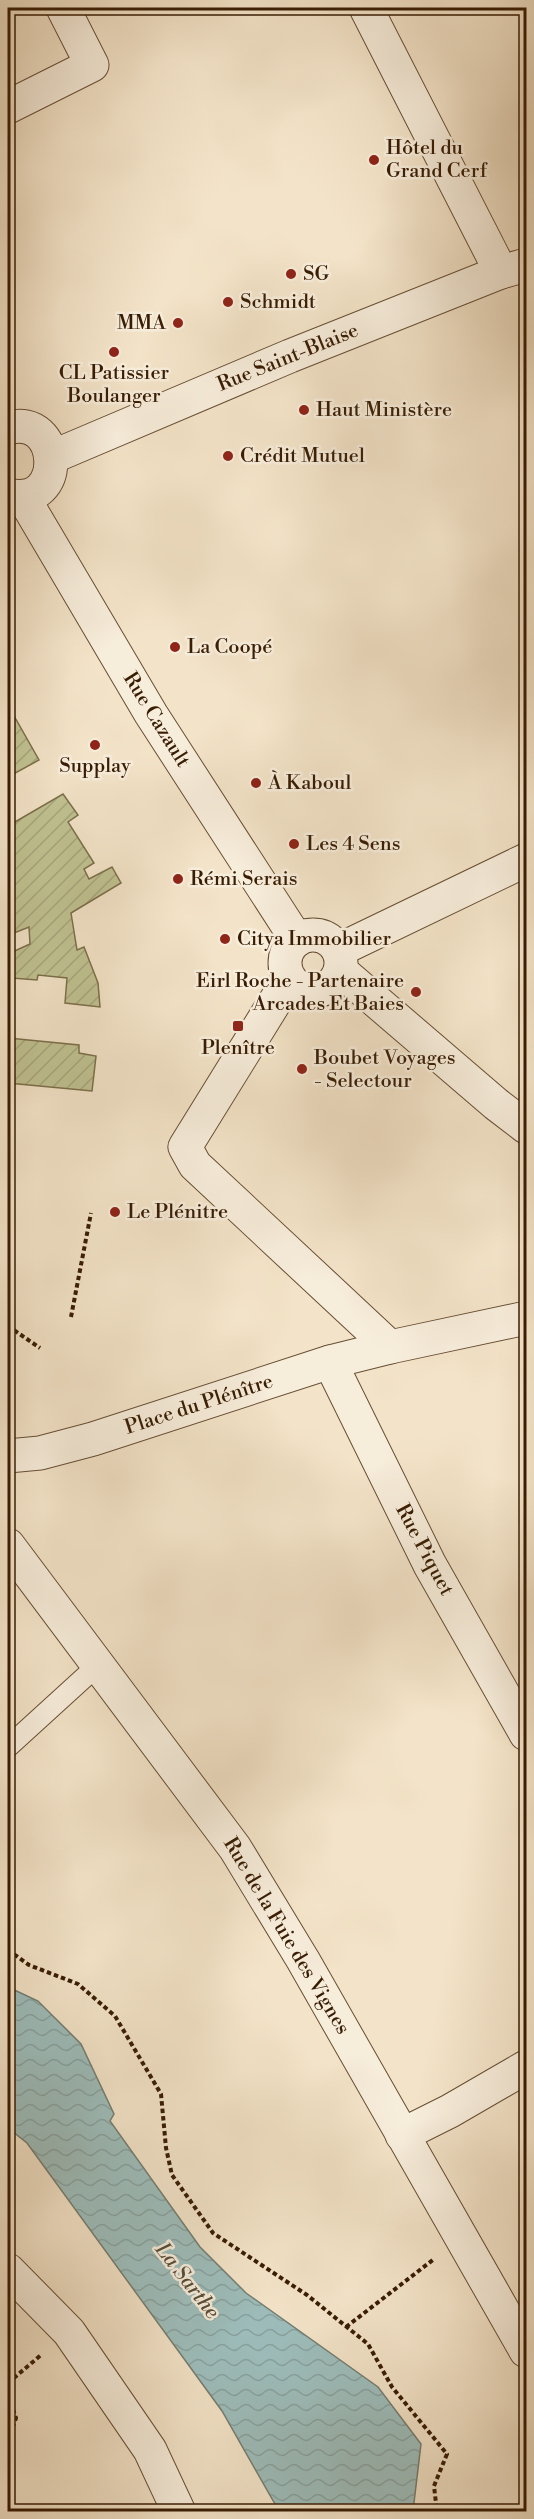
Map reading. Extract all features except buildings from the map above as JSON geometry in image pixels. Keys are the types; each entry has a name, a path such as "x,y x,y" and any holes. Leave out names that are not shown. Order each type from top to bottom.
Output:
{"street":[{"path":"8,107 92,65 63,8"},
{"path":"366,8 514,269"},
{"name":"Rue Saint-Blaise","path":"52,458 290,356 514,269"},
{"path":"8,428 23,427 34,430 49,447 52,458 48,478 33,493 15,496"},
{"name":"Rue Cazault","path":"15,496 151,714 297,940"},
{"path":"340,961 526,860"},
{"path":"340,961 337,980 322,991 304,990 289,979 285,962 291,946 297,940 315,934 333,942 340,961 496,1104 526,1127"},
{"path":"289,979 185,1147 195,1165 390,1347"},
{"name":"Place du Plénître","path":"8,1456 40,1453 93,1439 207,1404 330,1362 526,1318"},
{"name":"Rue Piquet","path":"330,1362 430,1565 526,1734"},
{"name":"Rue de la Fuie des Vignes","path":"8,1545 236,1848 463,2237 526,2351"},
{"path":"402,2135 450,2111 526,2067"},
{"path":"8,2270 69,2332 150,2450 179,2511"}],"lane":[{"path":"8,1747 98,1665"}],"path":[{"path":"70,1317 91,1213"},
{"path":"8,1326 40,1348"},
{"path":"8,1950 29,1965 78,1984 115,2016 161,2094 166,2148 172,2175 213,2233 307,2295 368,2344 392,2387 447,2454 434,2486 437,2511"},
{"path":"346,2327 463,2237"},
{"path":"8,2383 69,2332"},
{"path":"8,2395 16,2418 8,2440"}],"green space":[{"path":"8,708 39,760 8,777"},
{"path":"63,794 78,815 68,822 94,863 84,869 89,879 112,867 121,883 71,913 77,950 84,947 98,983 100,1007 65,1003 67,978 38,975 37,980 12,978 8,1028 8,954 30,944 29,927 14,933 8,909 14,905 10,896 8,897 8,826"},
{"path":"8,1038 79,1045 79,1053 96,1056 92,1091 8,1083"}],"water":[{"name":"La Sarthe","path":"8,1987 38,2001 81,2044 114,2114 110,2121 200,2247 246,2293 378,2387 421,2444 413,2511 279,2511 222,2411 27,2143 8,2128"}],"place":[{"name":"Hôtel du Grand Cerf","path":"374,160"},
{"name":"SG","path":"291,274"},
{"name":"Schmidt","path":"228,302"},
{"name":"MMA","path":"178,323"},
{"name":"CL Patissier Boulanger","path":"114,352"},
{"name":"Haut Ministère","path":"304,410"},
{"name":"Crédit Mutuel","path":"228,456"},
{"name":"La Coopé","path":"175,647"},
{"name":"Supplay","path":"95,745"},
{"name":"À Kaboul","path":"256,783"},
{"name":"Les 4 Sens","path":"294,844"},
{"name":"Rémi Serais","path":"178,879"},
{"name":"Citya Immobilier","path":"225,939"},
{"name":"Eirl Roche - Partenaire Arcades Et Baies","path":"416,992"},
{"name":"Plenître","path":"238,1026"},
{"name":"Boubet Voyages - Selectour","path":"302,1069"},
{"name":"Le Plénitre","path":"115,1212"}]}
